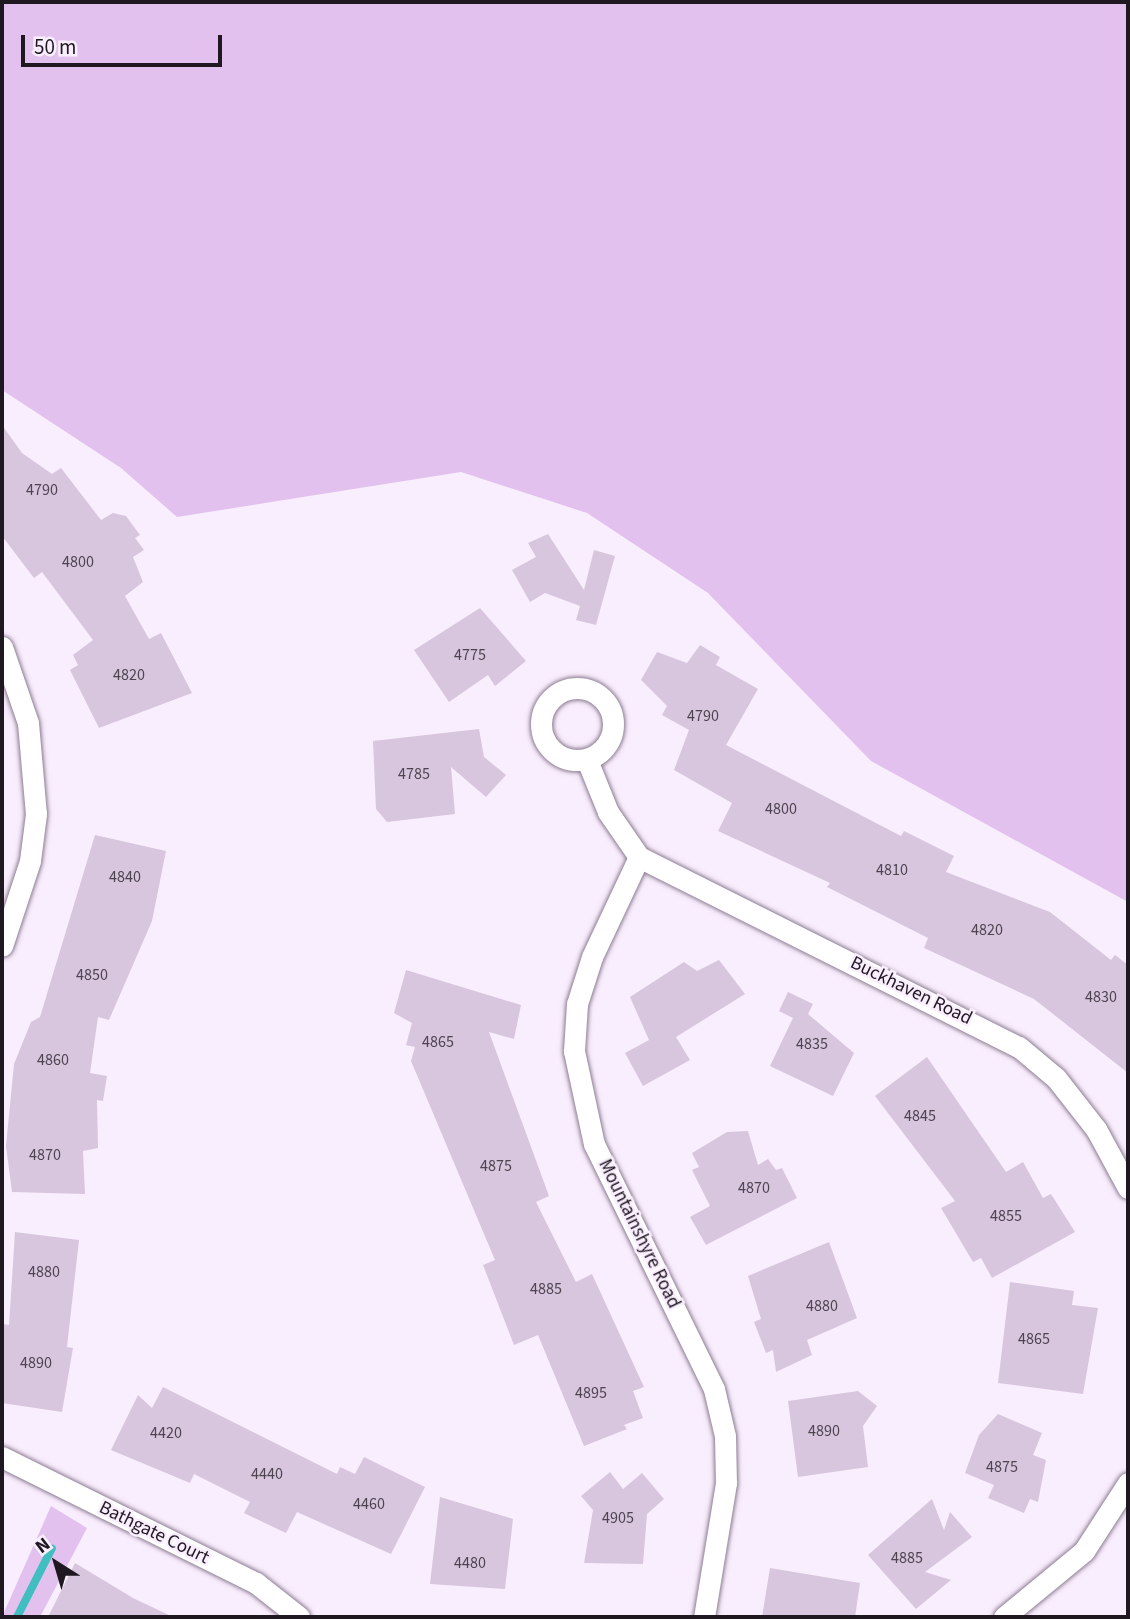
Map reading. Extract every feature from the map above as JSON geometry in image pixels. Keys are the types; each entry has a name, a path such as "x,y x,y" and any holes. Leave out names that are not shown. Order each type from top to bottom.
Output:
{"street":[{"path":"2,648 28,723 36,814 30,861 2,946"},
{"path":"587,760 608,812 639,857"},
{"name":"Buckhaven Road","path":"639,857 1019,1047 1056,1078 1096,1129 1128,1188"},
{"name":"Mountainshyre Road","path":"639,857 592,957 577,1004 574,1051 594,1144 714,1389 725,1436 726,1483 704,1617"},
{"name":"Bathgate Court","path":"2,1457 257,1583 299,1617"},
{"path":"1004,1617 1084,1551 1128,1483"}],"shaded area":[{"path":"2,2 1128,2 1128,902 871,761 708,593 587,513 461,472 177,517 121,468 2,390"},
{"path":"51,1506 87,1528 40,1617 2,1617"}],"building":[{"path":"2,425 22,453 52,474 61,468 101,520 113,513 126,516 140,535 135,538 144,550 133,557 143,582 125,596 149,639 161,633 192,693 99,728 70,670 78,665 73,655 93,640 42,572 34,578 2,536"},
{"path":"548,534 584,590 594,550 615,556 596,625 576,620 580,606 545,593 530,602 512,570 536,557 528,543"},
{"path":"480,608 526,661 495,686 488,675 449,702 414,650"},
{"path":"700,645 720,657 716,665 758,689 726,745 901,836 904,831 954,856 946,872 1050,912 1111,960 1115,955 1128,965 1128,1073 1034,999 924,948 928,938 827,887 830,883 718,831 732,803 674,770 689,730 662,715 667,706 641,680 657,652 687,663"},
{"path":"479,729 484,757 506,775 486,797 451,767 455,814 387,822 376,809 373,741"},
{"path":"95,835 166,851 152,921 109,1020 98,1017 90,1073 107,1076 103,1101 97,1100 98,1148 83,1151 85,1194 12,1192 6,1146 14,1064 31,1022 40,1017"},
{"path":"719,960 745,994 676,1037 690,1060 643,1086 625,1053 649,1040 630,997 684,962 697,971"},
{"path":"406,970 521,1005 514,1039 489,1032 549,1196 536,1202 576,1282 592,1274 644,1387 633,1391 643,1418 624,1425 627,1429 584,1446 538,1335 514,1345 483,1265 495,1260 411,1061 415,1047 406,1045 412,1023 394,1013"},
{"path":"788,992 813,1004 808,1014 854,1053 833,1096 770,1066 793,1018 779,1011"},
{"path":"927,1057 1006,1172 1023,1162 1043,1198 1051,1194 1075,1232 992,1278 981,1258 973,1262 941,1208 955,1201 875,1096"},
{"path":"748,1131 758,1165 768,1159 776,1170 782,1168 797,1198 706,1245 690,1217 710,1206 692,1170 699,1167 692,1153 727,1132"},
{"path":"15,1232 79,1240 67,1347 73,1348 62,1412 2,1403 2,1324 9,1325"},
{"path":"829,1242 857,1318 807,1340 812,1355 776,1372 773,1350 766,1353 754,1322 761,1319 748,1276"},
{"path":"1010,1282 1074,1291 1072,1305 1098,1308 1083,1394 998,1383"},
{"path":"163,1387 337,1474 340,1467 355,1474 364,1457 425,1487 391,1554 297,1512 286,1533 244,1513 250,1502 194,1474 190,1483 111,1450 138,1395 152,1408"},
{"path":"858,1391 877,1406 863,1426 868,1467 798,1477 788,1401"},
{"path":"998,1414 1042,1433 1033,1455 1046,1460 1038,1502 1030,1499 1024,1513 988,1498 994,1485 965,1473 979,1435"},
{"path":"610,1472 623,1489 642,1473 664,1499 647,1514 643,1564 584,1563 593,1510 581,1496"},
{"path":"440,1497 513,1519 505,1589 430,1584"},
{"path":"932,1499 944,1530 950,1512 972,1537 925,1572 951,1580 916,1609 868,1555"},
{"path":"75,1563 133,1598 173,1617 48,1617"},
{"path":"770,1568 860,1583 855,1617 762,1617"}],"waterway":[{"path":"17,1617 52,1548"}]}
